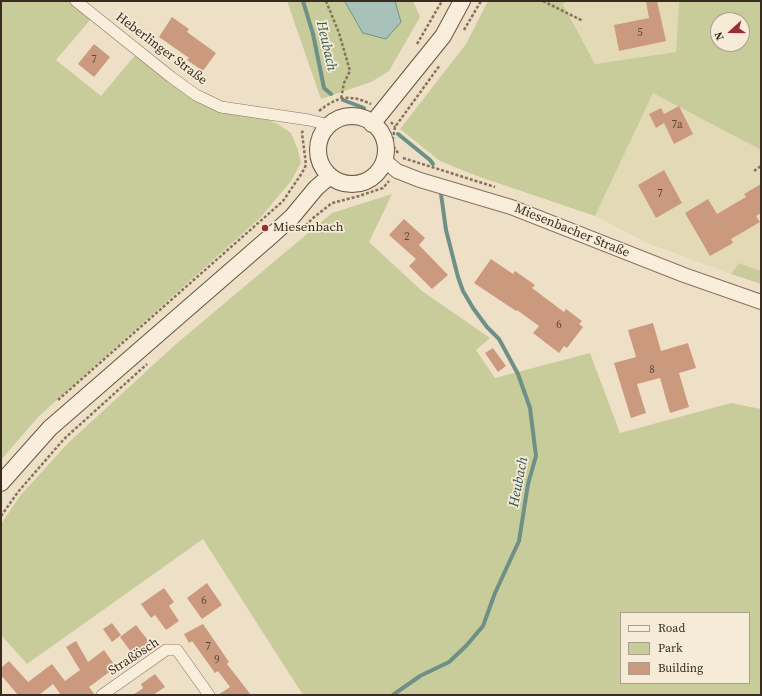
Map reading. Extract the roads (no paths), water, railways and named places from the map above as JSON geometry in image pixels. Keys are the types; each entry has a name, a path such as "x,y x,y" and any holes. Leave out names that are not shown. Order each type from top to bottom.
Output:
{"main road":[{"path":"372,124 443,36 462,1"},
{"path":"359,117 372,124 379,130 384,140 386,152 382,166 376,174 361,183 354,184 343,183 330,176 325,171 319,159 319,142 324,131 329,125 342,118 359,117"},
{"path":"1,483 50,428 292,217 316,188 330,176"}],"street":[{"name":"Heberlinger Straße","path":"76,1 171,77 196,95 221,107 309,120 329,125"},
{"name":"Miesenbacher Straße","path":"384,160 397,171 420,180 511,207 684,275 761,302"},
{"name":"Straßösch","path":"102,695 166,650 177,650 209,695"}],"water":[{"path":"345,1 395,1 401,22 386,39 363,33"}],"waterway":[{"name":"Heubach","path":"303,1 313,34 324,88 331,94"},
{"name":"Heubach","path":"343,100 364,108"},
{"name":"Heubach","path":"398,134 433,164"},
{"name":"Heubach","path":"393,695 420,676 449,662 466,646 483,626 495,593 519,541 528,484 536,456 530,408 518,374 499,339 487,327 463,291 446,230 441,194"}],"place":[{"name":"Miesenbach","path":"265,228"}]}
